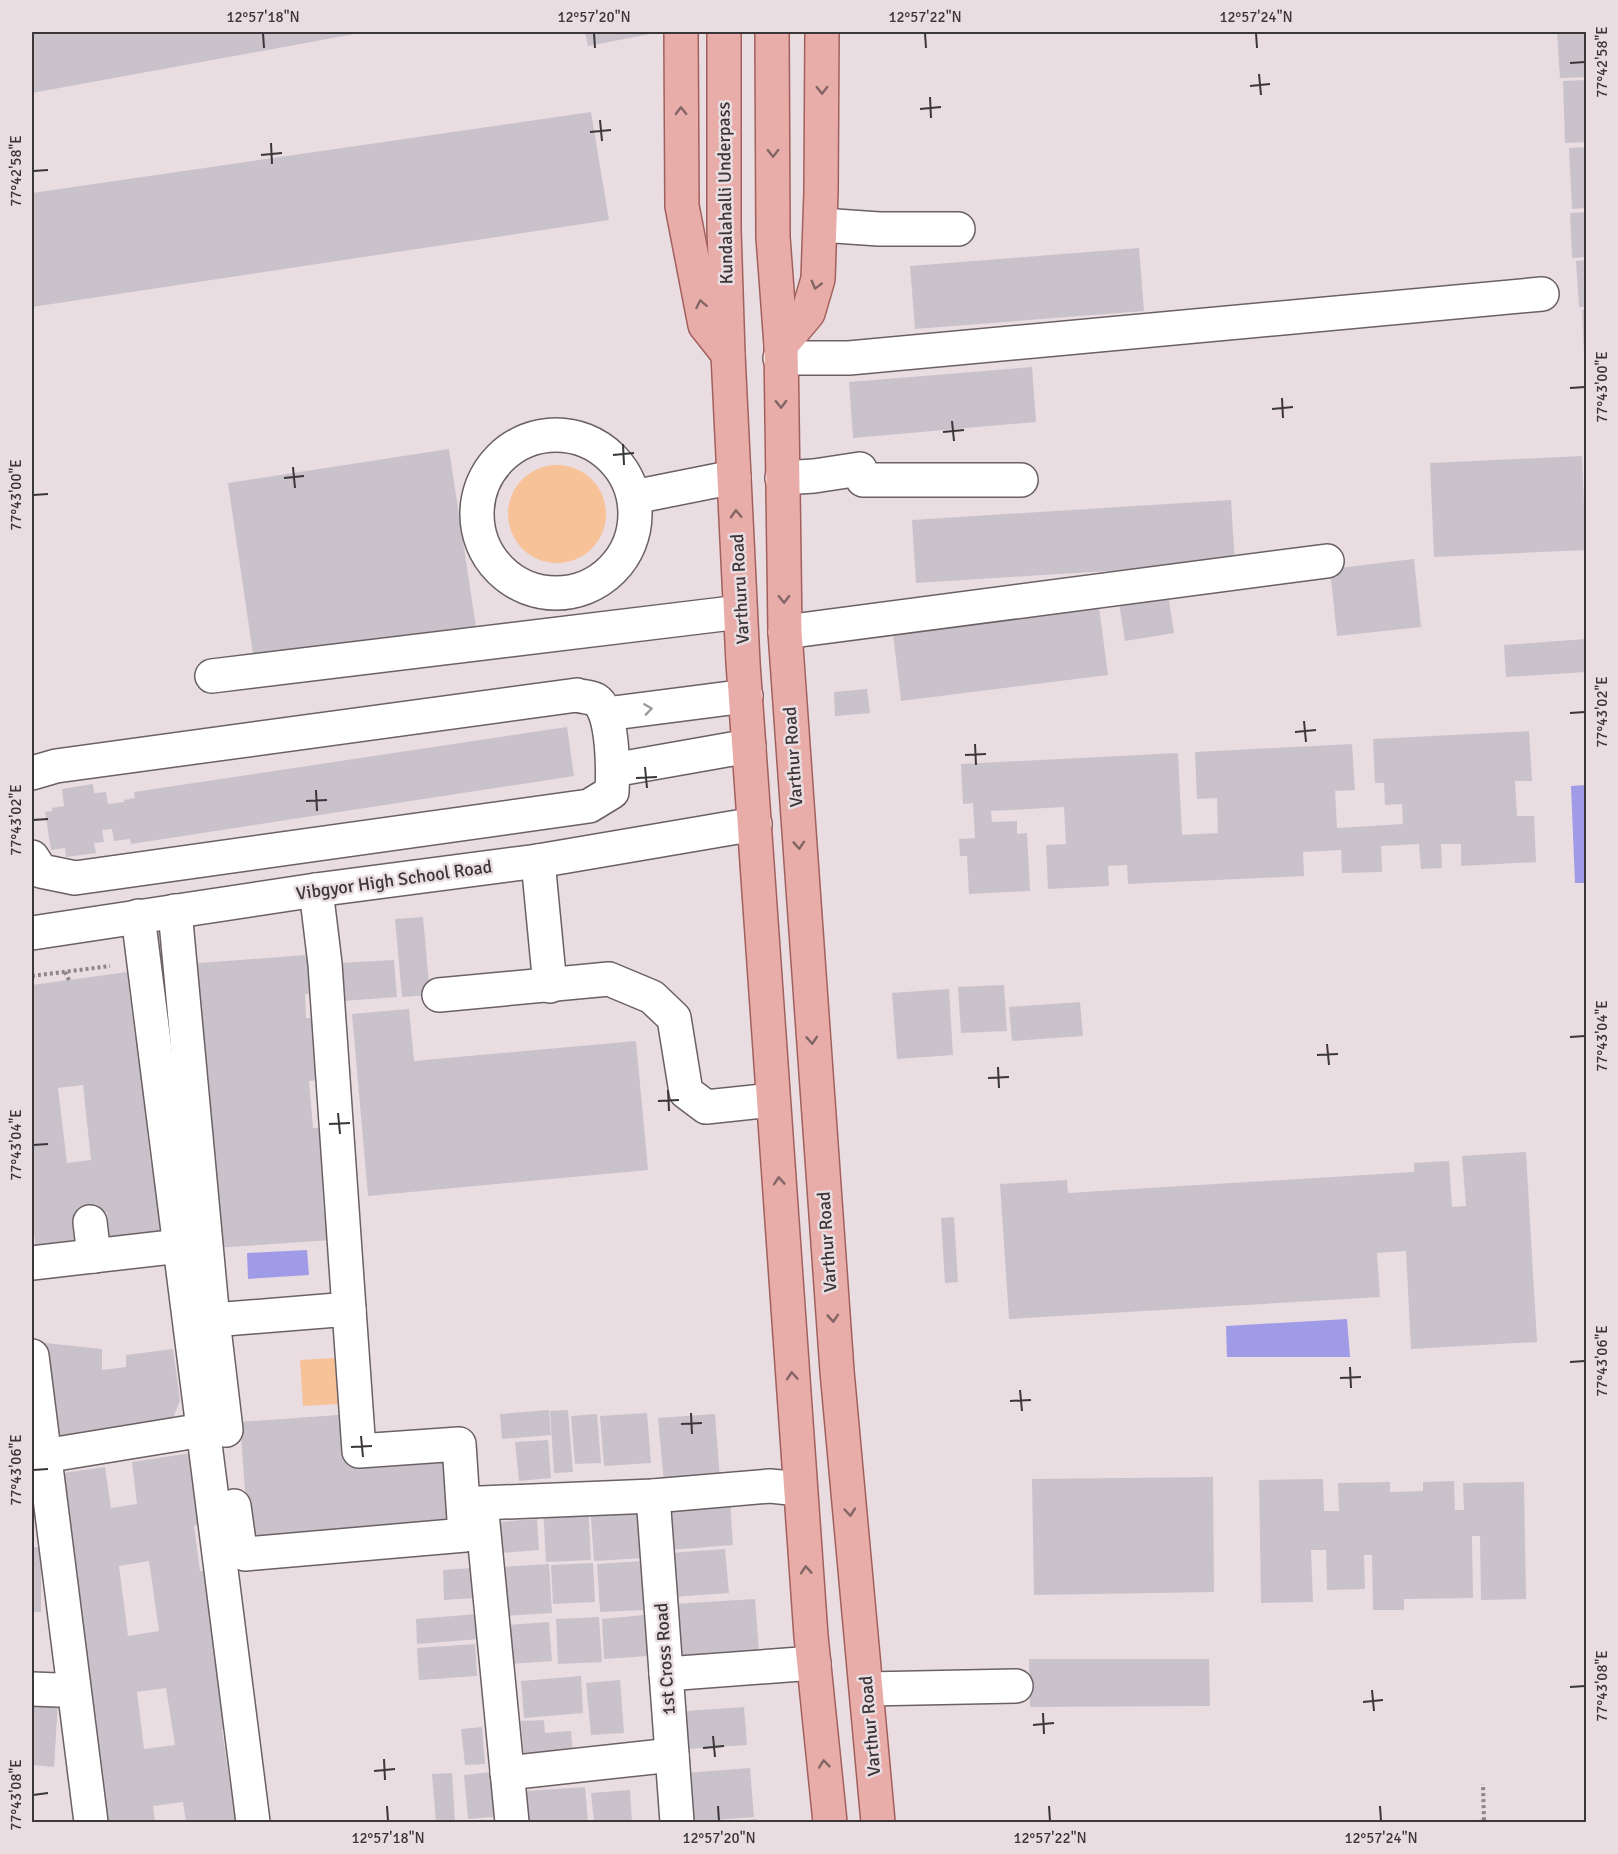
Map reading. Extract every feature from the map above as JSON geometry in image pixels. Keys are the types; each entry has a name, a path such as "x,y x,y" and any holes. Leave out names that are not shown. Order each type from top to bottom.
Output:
{"main road":[{"path":"681,32 682,206 705,325 728,354"},
{"name":"Kundalahalli Underpass","path":"724,32 724,229 728,354"},
{"path":"772,32 772,237 781,351 786,647"},
{"path":"781,351 808,313 818,279 822,32"},
{"name":"Varthuru Road","path":"728,354 740,612 755,824"},
{"name":"Varthur Road","path":"786,647 823,1192 878,1822"},
{"path":"755,824 799,1480 830,1822"},
{"path":"799,1480 847,1467"}],"street":[{"path":"820,225 879,229 958,229"},
{"path":"781,351 849,358 1542,294"},
{"path":"563,435 587,440 608,454 625,474 634,497 635,524 627,551 611,573 588,588 561,595 534,591 509,579 490,560 479,534 476,509 482,484 495,463 514,446 537,436 563,435"},
{"path":"782,478 860,469 863,480 1021,480"},
{"path":"634,497 735,477"},
{"path":"786,647 1328,561"},
{"path":"212,676 740,612"},
{"path":"32,775 56,766 577,695 596,700 606,714 613,770 612,792 589,806 75,878 41,872 32,857"},
{"path":"606,714 746,696"},
{"path":"613,770 749,746"},
{"name":"Vibgyor High School Road","path":"32,933 316,890 538,861 755,824"},
{"path":"538,861 550,986"},
{"path":"175,911 213,1320 238,1542 245,1554 465,1535 459,1444 359,1451 325,964 316,890"},
{"path":"138,916 253,1822"},
{"path":"439,995 550,986 609,978 652,997 674,1018 686,1092 706,1107 773,1100"},
{"path":"90,1222 94,1256"},
{"path":"32,1263 180,1246"},
{"path":"213,1320 349,1310"},
{"path":"32,1356 91,1822"},
{"path":"44,1456 203,1430"},
{"path":"512,1822 481,1503 652,1496 770,1486 799,1480"},
{"name":"1st Cross Road","path":"652,1496 677,1822"},
{"path":"666,1674 814,1663"},
{"path":"867,1689 1016,1686"},
{"path":"507,1773 672,1755"}],"path":[{"path":"32,976 143,962"},
{"path":"65,972 69,980"},
{"path":"1479,1822 1484,1821 1483,1784"}],"shaded area":[{"path":"557,465 576,469 592,479 602,495 606,514 602,533 592,549 576,559 557,563 538,559 522,549 512,533 508,514 512,495 522,479 538,469"},
{"path":"1586,785 1586,883 1575,883 1571,786"},
{"path":"307,1250 309,1275 248,1279 247,1253"},
{"path":"1347,1319 1350,1357 1227,1357 1226,1326"},
{"path":"335,1358 338,1404 303,1406 300,1360"}],"building":[{"path":"32,32 360,32 360,33 32,93"},
{"path":"585,32 650,32 650,34 588,46"},
{"path":"1557,32 1586,32 1586,77 1560,78"},
{"path":"1586,80 1586,142 1565,143 1563,81"},
{"path":"591,112 609,220 32,307 32,193"},
{"path":"1586,147 1586,208 1572,209 1569,148"},
{"path":"1586,212 1586,257 1572,258 1570,213"},
{"path":"1139,248 1144,311 915,329 910,266"},
{"path":"1586,260 1586,307 1579,307 1576,261"},
{"path":"1586,309 1586,355 1584,355 1582,310"},
{"path":"1032,367 1036,422 853,438 849,382"},
{"path":"449,449 476,627 254,661 228,483"},
{"path":"1582,456 1586,550 1434,557 1430,463"},
{"path":"1231,500 1235,563 916,583 912,520"},
{"path":"1414,559 1421,627 1337,636 1330,569"},
{"path":"1168,594 1174,633 1125,641 1119,603"},
{"path":"1099,607 1108,675 901,701 893,634"},
{"path":"1586,639 1586,672 1506,677 1504,645"},
{"path":"867,689 870,713 835,716 834,692"},
{"path":"567,727 574,776 131,844 130,839 114,841 112,829 102,830 104,842 94,843 96,853 66,857 65,848 51,850 45,812 64,806 62,789 93,784 94,793 106,792 108,804 125,802 124,800 135,798 134,792"},
{"path":"1529,731 1532,781 1515,781 1517,816 1534,816 1536,862 1461,866 1461,844 1441,844 1442,868 1421,869 1419,844 1381,846 1382,872 1342,873 1341,850 1303,852 1304,876 1128,884 1127,865 1108,866 1109,886 1048,889 1046,845 1066,844 1064,807 991,811 992,822 1017,821 1017,834 1027,833 1030,891 969,894 967,856 960,856 959,839 975,838 973,803 963,804 961,764 1178,753 1182,835 1218,833 1217,798 1197,799 1195,752 1352,744 1355,790 1335,791 1337,828 1403,824 1402,804 1385,805 1384,783 1375,783 1373,739"},
{"path":"423,917 430,995 402,997 395,919"},
{"path":"307,955 310,994 305,994 306,1018 318,1018 322,1080 309,1081 313,1128 332,1127 335,1178 322,1179 324,1214 331,1214 333,1240 214,1248 218,1226 208,1074 195,1075 187,964"},
{"path":"394,960 397,997 343,1001 340,963"},
{"path":"127,972 135,1037 144,1037 155,1129 147,1131 151,1165 158,1164 168,1235 110,1243 107,1212 77,1216 81,1246 36,1251 32,1213 32,985","holes":["83,1085 91,1160 67,1163 58,1088"]},
{"path":"1004,985 1007,1031 961,1033 958,987"},
{"path":"949,989 953,1055 897,1059 892,993"},
{"path":"1080,1002 1083,1036 1012,1041 1009,1007"},
{"path":"409,1009 414,1061 636,1041 648,1170 368,1196 352,1014"},
{"path":"1526,1152 1537,1342 1411,1349 1406,1251 1377,1253 1380,1297 1009,1319 1000,1184 1067,1180 1068,1193 1414,1172 1414,1163 1449,1161 1452,1207 1466,1206 1462,1156"},
{"path":"954,1217 958,1282 945,1283 941,1218"},
{"path":"36,1342 102,1349 102,1370 126,1367 126,1355 173,1349 180,1400 174,1416 162,1427 55,1439"},
{"path":"549,1410 551,1435 502,1439 500,1414"},
{"path":"568,1410 573,1472 554,1473 550,1411"},
{"path":"647,1413 651,1463 604,1466 600,1416"},
{"path":"352,1414 356,1460 455,1453 461,1531 249,1547 240,1422"},
{"path":"597,1414 601,1463 575,1464 571,1416"},
{"path":"715,1414 720,1480 664,1484 658,1418"},
{"path":"548,1440 551,1478 519,1481 515,1442"},
{"path":"191,1453 201,1524 194,1526 200,1571 206,1570 228,1729 222,1730 233,1806 241,1805 243,1822 186,1822 183,1802 153,1806 155,1822 104,1822 56,1474 105,1467 111,1508 137,1504 132,1462","holes":["149,1561 159,1631 128,1636 119,1566","166,1688 175,1745 144,1749 137,1692"]},
{"path":"1213,1477 1214,1592 1034,1595 1032,1479"},
{"path":"1323,1479 1324,1511 1339,1511 1338,1483 1390,1482 1390,1492 1423,1491 1423,1482 1454,1481 1455,1510 1464,1510 1463,1483 1524,1482 1526,1599 1481,1600 1480,1536 1472,1536 1473,1598 1404,1599 1404,1610 1373,1610 1372,1555 1364,1555 1365,1589 1327,1590 1326,1550 1311,1550 1313,1602 1261,1603 1259,1480"},
{"path":"641,1500 645,1558 594,1561 590,1504"},
{"path":"730,1501 733,1545 669,1550 666,1505"},
{"path":"588,1504 591,1560 546,1562 543,1507"},
{"path":"537,1519 539,1550 502,1553 500,1522"},
{"path":"32,1547 41,1547 41,1612 32,1612"},
{"path":"725,1549 729,1593 673,1597 670,1553"},
{"path":"643,1561 646,1610 600,1612 597,1564"},
{"path":"593,1563 595,1602 553,1604 551,1565"},
{"path":"549,1564 552,1613 505,1616 502,1567"},
{"path":"472,1568 474,1598 444,1600 443,1570"},
{"path":"755,1599 759,1652 676,1658 672,1604"},
{"path":"478,1614 480,1639 417,1644 416,1619"},
{"path":"644,1615 648,1656 604,1659 602,1619"},
{"path":"599,1617 602,1662 558,1664 556,1619"},
{"path":"549,1622 552,1661 510,1664 508,1625"},
{"path":"475,1644 477,1676 419,1680 417,1648"},
{"path":"1029,1659 1209,1659 1210,1706 1030,1707"},
{"path":"581,1676 583,1713 524,1718 521,1681"},
{"path":"620,1680 624,1733 591,1735 586,1683"},
{"path":"32,1700 58,1702 54,1767 32,1765"},
{"path":"744,1707 747,1745 689,1749 686,1711"},
{"path":"544,1720 545,1733 571,1731 573,1756 524,1760 521,1721"},
{"path":"482,1727 485,1764 465,1765 461,1729"},
{"path":"750,1768 754,1817 689,1822 685,1773"},
{"path":"500,1771 504,1816 468,1819 464,1775"},
{"path":"452,1773 455,1822 436,1822 432,1774"},
{"path":"585,1787 588,1822 528,1822 525,1791"},
{"path":"630,1790 632,1822 594,1822 591,1793"},
{"path":"757,1819 757,1822 733,1822 733,1821"}]}
